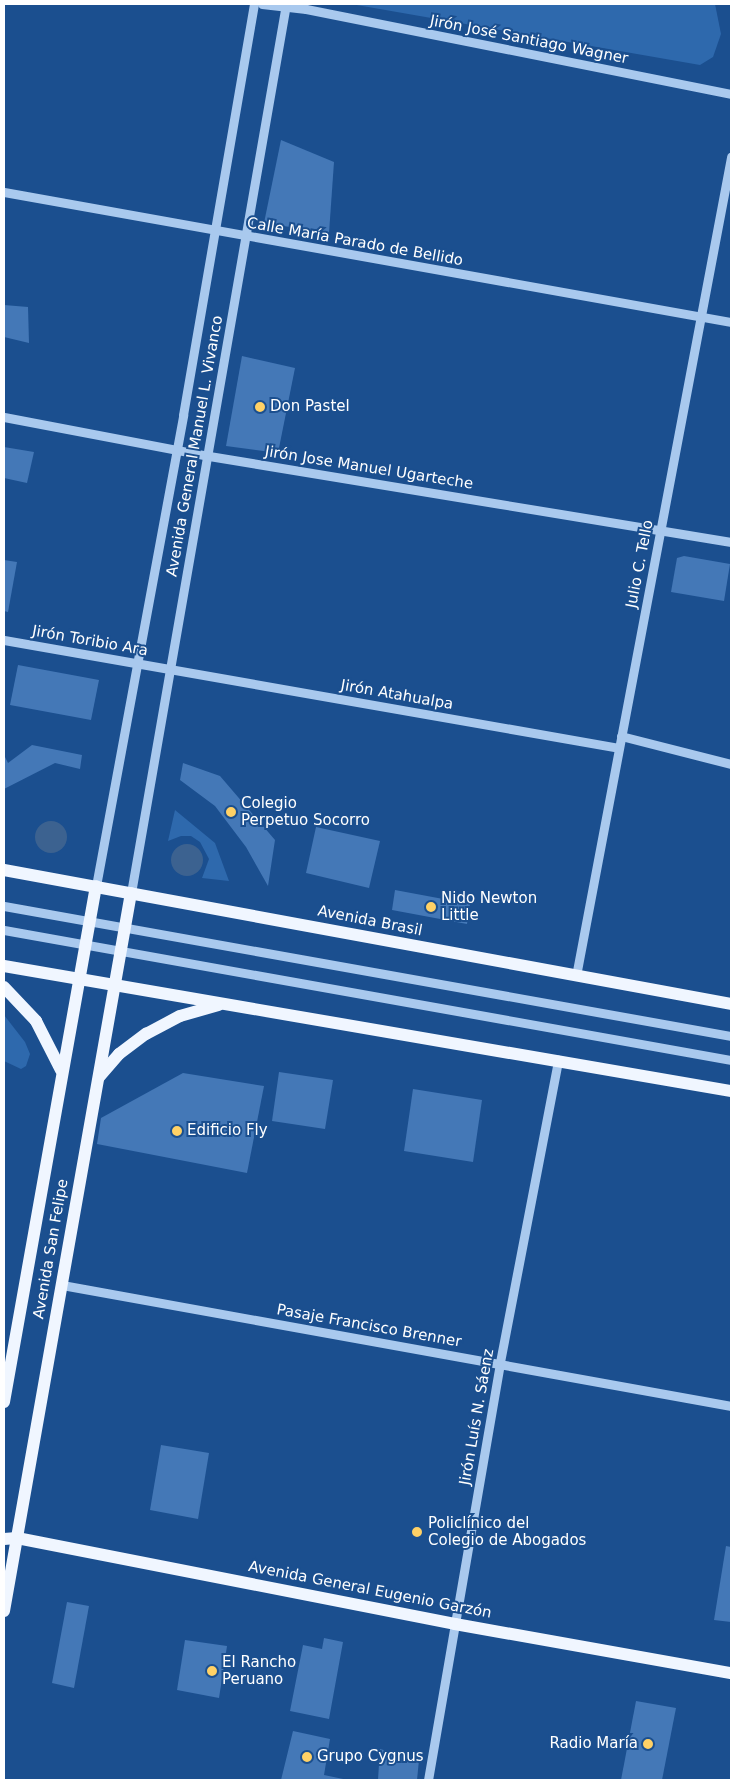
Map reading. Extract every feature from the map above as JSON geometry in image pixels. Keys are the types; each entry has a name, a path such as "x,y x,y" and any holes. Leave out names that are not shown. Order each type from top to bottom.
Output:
{"main road":[{"name":"Avenida Brasil","path":"4,870 731,1004"},
{"name":"Avenida San Felipe","path":"4,1402 84,944 96,886"},
{"name":"Avenida San Felipe","path":"4,1611 113,986 131,893"},
{"path":"4,966 731,1091"},
{"path":"4,987 36,1021 62,1072"},
{"path":"98,1080 119,1054 156,1027 192,1012 229,1004"},
{"name":"Avenida General Eugenio Garzón","path":"4,1539 17,1538 455,1624 731,1673"}],"street":[{"name":"Avenida General Manuel L. Vivanco","path":"96,886 215,231 254,4"},
{"name":"Jirón José Santiago Wagner","path":"262,4 286,5 731,94"},
{"name":"Avenida General Manuel L. Vivanco","path":"131,893 209,456 286,5"},
{"name":"Julio C. Tello","path":"576,976 731,157"},
{"name":"Calle María Parado de Bellido","path":"4,192 246,237 731,322"},
{"name":"Jirón Jose Manuel Ugarteche","path":"4,417 175,448 209,456 731,542"},
{"name":"Jirón Toribio Ara","path":"4,640 136,662 170,670"},
{"name":"Jirón Atahualpa","path":"170,670 619,748"},
{"path":"621,736 731,764"},
{"path":"4,906 731,1036"},
{"path":"4,930 731,1060"},
{"name":"Jirón Luís N. Sáenz","path":"428,1780 500,1362 558,1060"},
{"name":"Pasaje Francisco Brenner","path":"62,1286 500,1362 731,1406"}],"shaded area":[{"path":"351,4 715,4 721,34 713,57 700,65"},
{"path":"175,810 215,843 229,881 202,878 209,859 200,842 191,836 181,836 168,841"},
{"path":"51,821 57,822 62,826 66,831 66,843 62,848 57,852 51,853 45,852 40,848 36,843 35,837 36,831 40,826 45,822"},
{"path":"187,844 193,845 198,849 202,854 202,866 198,871 193,875 187,876 181,875 176,871 172,866 171,860 172,854 176,849 181,845"},
{"path":"4,1015 25,1042 30,1054 26,1066 21,1069 4,1061"}],"building":[{"path":"281,140 334,162 329,233 264,223"},
{"path":"4,305 28,307 29,343 4,337"},
{"name":"Don Pastel","path":"242,356 295,368 278,453 226,446"},
{"path":"4,447 34,452 27,483 4,478"},
{"path":"684,556 730,564 724,601 671,592 677,558"},
{"path":"4,560 17,562 8,612 4,611"},
{"path":"18,665 99,680 91,720 10,705"},
{"path":"32,745 82,755 80,769 55,763 4,789 4,755 8,763"},
{"path":"183,763 220,776 275,840 268,886 246,847 215,806 180,780"},
{"path":"316,827 380,841 369,888 306,873"},
{"name":"Nido Newton Little","path":"395,890 470,904 467,924 392,910"},
{"path":"279,1072 333,1080 325,1129 272,1121"},
{"name":"Edificio Fly","path":"183,1073 264,1086 247,1173 97,1144 101,1118"},
{"path":"413,1089 482,1100 473,1162 404,1151"},
{"path":"161,1445 209,1453 198,1519 150,1510"},
{"path":"726,1546 731,1547 731,1622 714,1620"},
{"path":"67,1602 89,1606 74,1688 52,1683"},
{"path":"324,1638 343,1642 329,1719 290,1711 303,1645 322,1649"},
{"path":"185,1640 227,1646 219,1698 177,1690"},
{"name":"Radio María","path":"636,1701 676,1708 662,1780 621,1780"},
{"name":"Grupo Cygnus","path":"293,1731 330,1739 324,1775 348,1780 281,1780"},
{"name":"Grupo Cygnus","path":"380,1749 419,1760 417,1780 378,1780"}],"place":[{"name":"Don Pastel","path":"260,407"},
{"name":"Colegio Perpetuo Socorro","path":"231,812"},
{"name":"Nido Newton Little","path":"431,907"},
{"name":"Edificio Fly","path":"177,1131"},
{"name":"Policlínico del Colegio de Abogados","path":"417,1532"},
{"name":"El Rancho Peruano","path":"212,1671"},
{"name":"Radio María","path":"648,1744"},
{"name":"Grupo Cygnus","path":"307,1757"}]}
